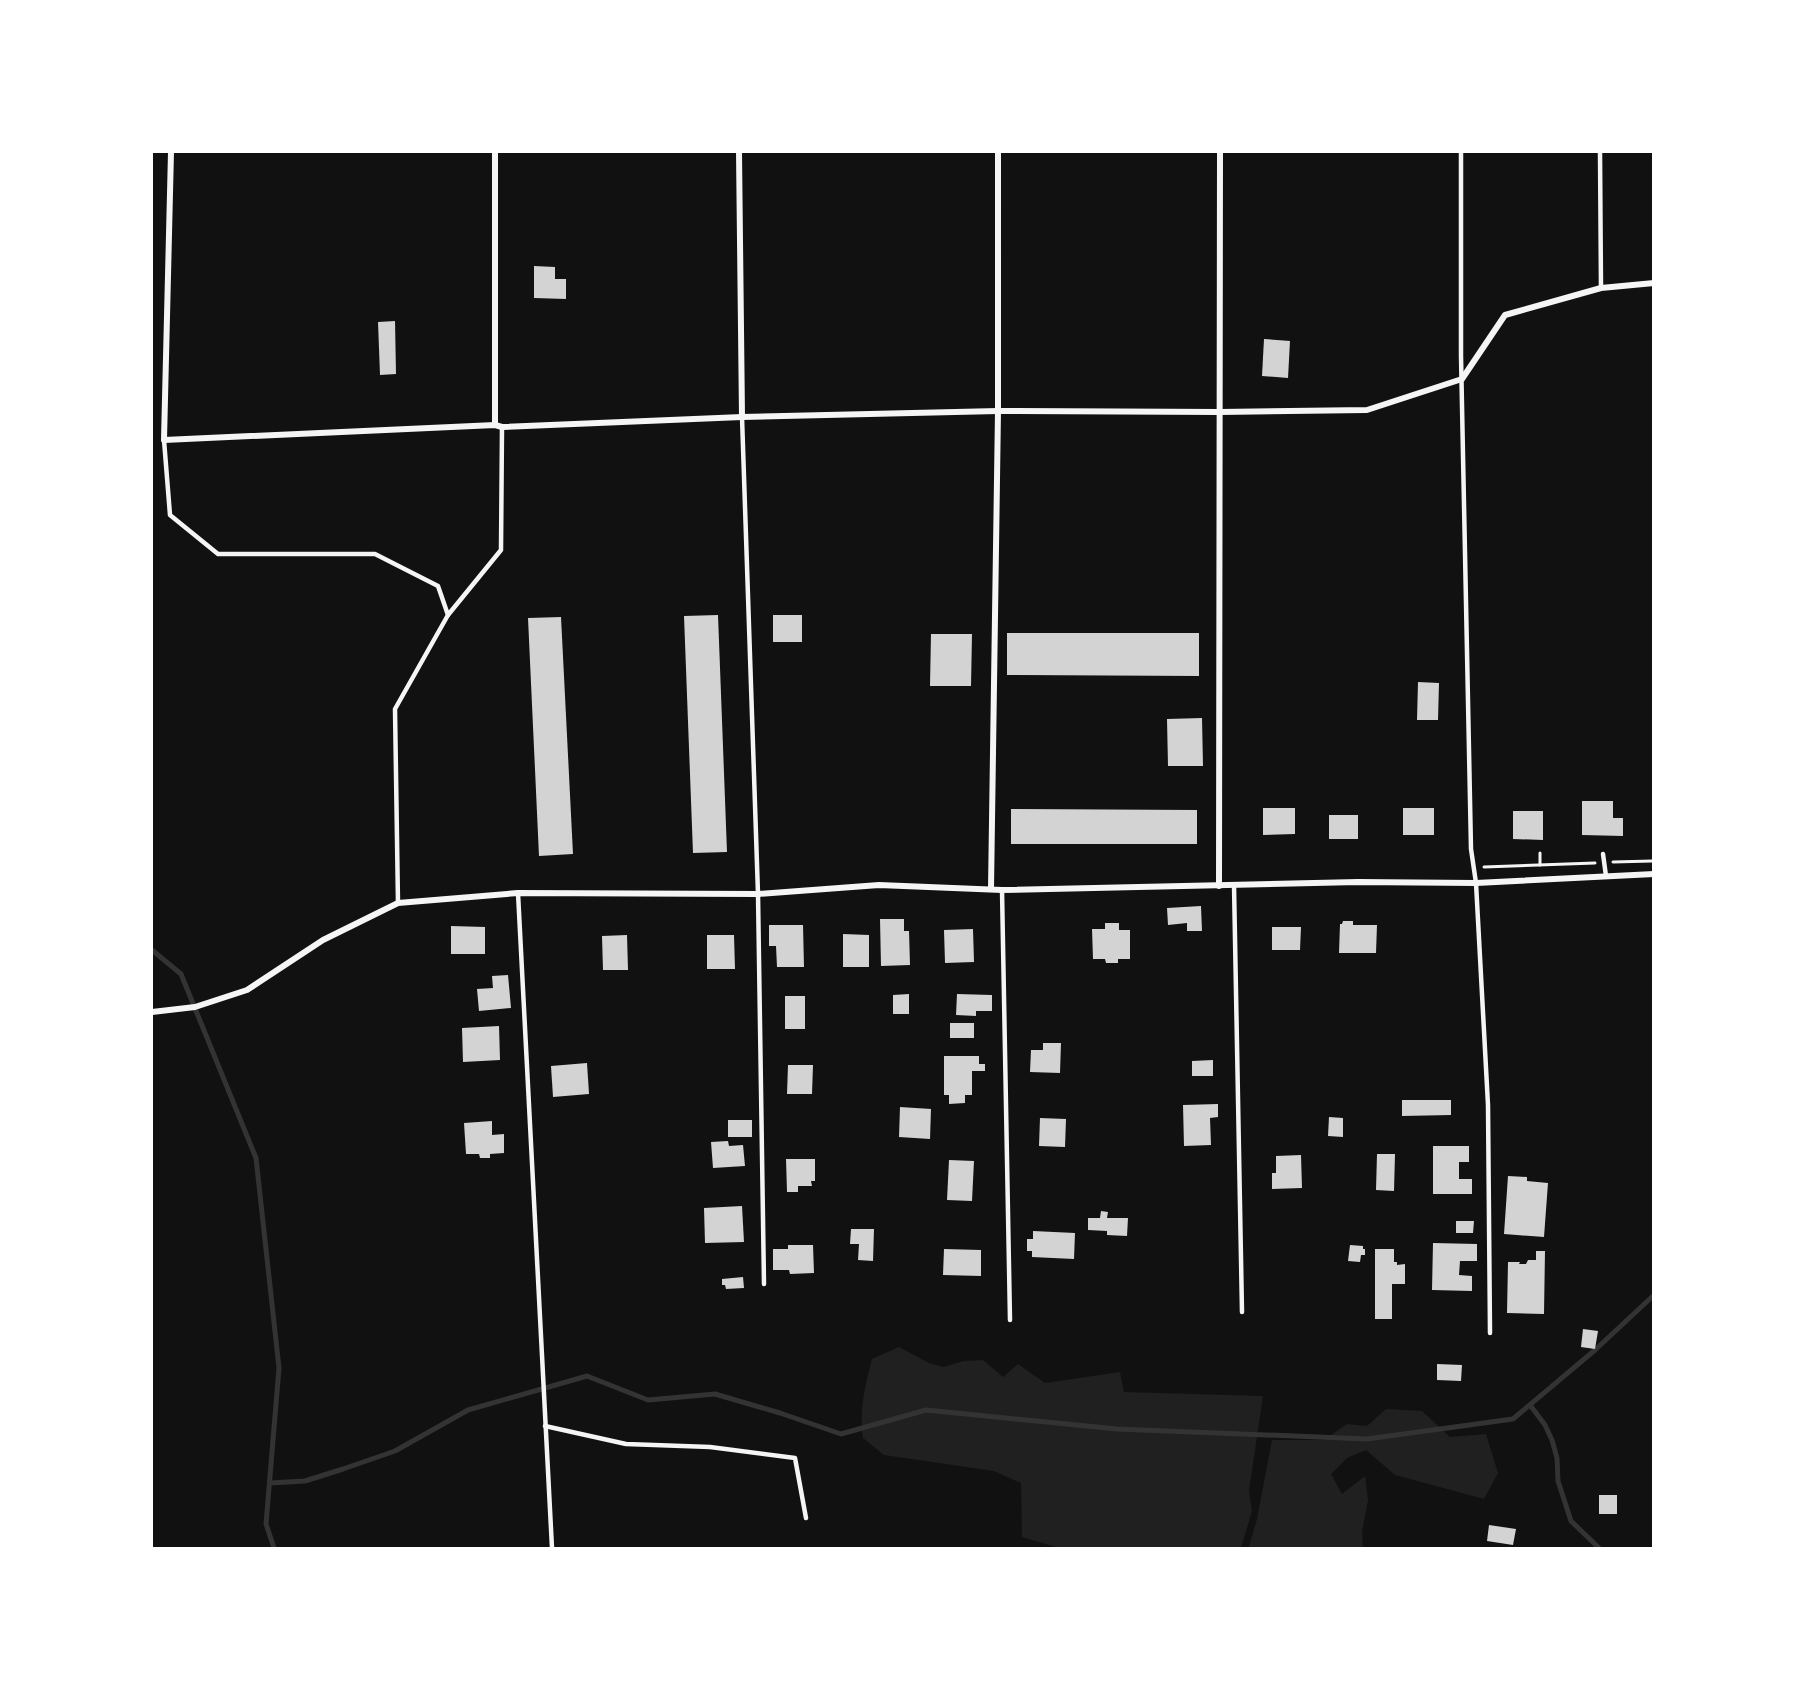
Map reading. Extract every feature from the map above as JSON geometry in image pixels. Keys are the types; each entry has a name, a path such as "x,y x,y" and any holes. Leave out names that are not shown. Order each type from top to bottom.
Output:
{"street":[{"path":"171,152 164,440 742,417 998,411 1367,410 1462,379 1505,315 1601,288 1653,283"},
{"path":"495,152 498,426"},
{"path":"739,152 742,417"},
{"path":"991,889 998,411 998,152"},
{"path":"1218,886 1220,152"},
{"path":"152,1012 195,1007 247,990 322,940 398,903 518,894 758,894 879,885 1002,890 1358,882 1476,883 1653,874"}],"lane":[{"path":"1461,152 1462,379 1471,849 1476,883 1488,1106 1490,1333"},
{"path":"1600,152 1601,288"},
{"path":"742,417 758,894 764,1284"},
{"path":"398,903 395,709 448,615 501,550 498,426"},
{"path":"164,440 170,515 218,554 375,554 438,586 448,615"},
{"path":"1603,854 1606,876"},
{"path":"1234,885 1242,1312"},
{"path":"1002,890 1010,1320"},
{"path":"518,894 552,1548"},
{"path":"545,1426 626,1444 710,1447 795,1458 806,1518"}],"path":[{"path":"1540,853 1540,865"},
{"path":"1474,868 1653,861"}],"shaded area":[{"path":"899,1347 929,1363 943,1367 964,1361 983,1360 1003,1377 1018,1364 1045,1383 1120,1372 1124,1392 1263,1396 1249,1491 1252,1511 1241,1548 1059,1548 1022,1537 1021,1483 994,1471 884,1455 863,1438 862,1408 872,1359"},
{"path":"1386,1409 1422,1411 1450,1437 1486,1434 1498,1473 1484,1499 1395,1475 1366,1450 1347,1458 1331,1474 1342,1494 1365,1476 1368,1500 1362,1532 1363,1548 1249,1548 1272,1440 1324,1440 1347,1424 1367,1426"}],"building":[{"path":"534,266 555,267 555,279 566,279 566,299 534,298"},
{"path":"395,321 396,374 380,375 378,322"},
{"path":"1264,339 1290,341 1288,378 1262,376"},
{"path":"718,615 727,852 693,853 684,616"},
{"path":"773,615 802,615 802,642 773,642"},
{"path":"561,617 573,854 539,856 528,618"},
{"path":"1007,633 1199,633 1199,676 1007,675"},
{"path":"931,634 972,634 971,686 930,686"},
{"path":"1418,682 1439,683 1438,720 1417,720"},
{"path":"1202,718 1203,766 1168,766 1167,719"},
{"path":"1582,801 1613,801 1613,818 1623,818 1623,836 1582,835"},
{"path":"1263,808 1295,808 1295,834 1263,835"},
{"path":"1403,808 1434,808 1434,835 1403,835"},
{"path":"1011,809 1197,810 1197,844 1011,844"},
{"path":"1513,811 1543,811 1543,840 1513,839"},
{"path":"1329,815 1358,815 1358,839 1329,839"},
{"path":"1201,906 1202,931 1187,931 1187,923 1168,925 1167,908"},
{"path":"880,919 904,919 904,931 909,931 910,965 881,966"},
{"path":"1343,921 1353,921 1353,925 1377,925 1376,953 1339,953 1340,924"},
{"path":"1105,923 1119,923 1119,930 1130,930 1130,959 1118,959 1118,963 1106,963 1105,959 1093,959 1092,929 1105,929"},
{"path":"769,925 803,925 804,967 777,967 776,946 769,946"},
{"path":"451,926 485,927 485,954 451,954"},
{"path":"1272,927 1301,927 1300,950 1272,950"},
{"path":"973,929 974,962 945,963 944,930"},
{"path":"843,934 869,935 869,967 843,967"},
{"path":"627,935 628,970 603,970 602,936"},
{"path":"707,935 734,935 735,969 707,969"},
{"path":"508,975 511,1008 479,1011 477,989 493,988 492,976"},
{"path":"909,994 909,1014 893,1014 893,995"},
{"path":"957,994 992,995 992,1011 976,1011 976,1016 956,1015"},
{"path":"785,996 805,996 805,1029 785,1029"},
{"path":"950,1023 974,1023 974,1038 950,1038"},
{"path":"499,1026 500,1060 463,1062 462,1028"},
{"path":"1043,1043 1061,1043 1060,1073 1030,1072 1031,1050 1043,1050"},
{"path":"944,1056 979,1056 979,1064 985,1064 985,1071 972,1071 972,1095 965,1095 965,1103 949,1104 949,1095 944,1095"},
{"path":"1213,1060 1213,1076 1192,1076 1192,1061"},
{"path":"587,1063 589,1094 553,1097 551,1066"},
{"path":"788,1065 813,1065 812,1094 787,1094"},
{"path":"1402,1100 1451,1100 1451,1115 1402,1116"},
{"path":"1218,1104 1218,1117 1210,1118 1211,1145 1184,1146 1183,1105"},
{"path":"900,1107 931,1109 930,1139 899,1137"},
{"path":"1329,1117 1343,1118 1343,1137 1328,1136"},
{"path":"1040,1118 1066,1119 1065,1147 1039,1146"},
{"path":"728,1120 752,1120 752,1137 728,1137"},
{"path":"492,1121 492,1135 504,1134 504,1153 490,1154 490,1158 480,1158 479,1154 466,1154 464,1123"},
{"path":"728,1141 729,1146 743,1145 745,1166 713,1168 711,1142"},
{"path":"1433,1146 1469,1146 1469,1162 1459,1162 1459,1179 1472,1179 1472,1194 1433,1194"},
{"path":"1377,1154 1395,1154 1394,1191 1376,1190"},
{"path":"1301,1155 1302,1188 1272,1189 1272,1173 1276,1173 1276,1156"},
{"path":"786,1159 815,1159 815,1181 811,1181 812,1186 798,1186 798,1192 787,1192"},
{"path":"949,1160 974,1161 972,1201 947,1200"},
{"path":"1508,1176 1527,1177 1527,1181 1548,1183 1544,1237 1504,1234"},
{"path":"742,1206 744,1242 705,1243 704,1208"},
{"path":"1101,1211 1108,1212 1107,1218 1128,1218 1127,1236 1107,1235 1107,1231 1088,1230 1088,1218 1100,1218"},
{"path":"1456,1221 1474,1221 1473,1233 1456,1233"},
{"path":"851,1229 874,1229 873,1261 858,1260 859,1244 850,1244"},
{"path":"1033,1231 1075,1233 1074,1259 1032,1257 1032,1251 1027,1251 1027,1239 1033,1239"},
{"path":"1433,1243 1477,1244 1477,1261 1460,1261 1459,1275 1472,1276 1472,1291 1432,1290"},
{"path":"788,1245 813,1245 814,1273 790,1274 789,1270 773,1270 773,1249 788,1249"},
{"path":"1350,1245 1363,1246 1365,1249 1365,1255 1361,1255 1360,1262 1348,1261"},
{"path":"944,1249 981,1250 981,1276 943,1275"},
{"path":"1375,1249 1394,1249 1394,1262 1397,1262 1397,1265 1405,1264 1405,1284 1392,1284 1392,1319 1375,1319"},
{"path":"1536,1251 1545,1251 1544,1314 1507,1313 1508,1262 1526,1264 1528,1260 1536,1260"},
{"path":"743,1277 744,1288 726,1289 725,1285 722,1285 722,1279"},
{"path":"1583,1329 1598,1331 1595,1349 1581,1347"},
{"path":"1437,1364 1462,1365 1461,1381 1437,1380"},
{"path":"1599,1495 1617,1495 1617,1514 1599,1514"},
{"path":"1489,1525 1516,1529 1513,1545 1487,1541"}],"waterway":[{"path":"152,950 181,974 256,1158 279,1368 266,1524 274,1548"},
{"path":"270,1483 305,1481 343,1469 395,1451 468,1410 587,1376 648,1400 715,1394 841,1434 926,1410 1117,1429 1367,1439 1513,1419 1595,1350 1654,1295"},
{"path":"1530,1405 1545,1425 1552,1440 1557,1458 1558,1481 1571,1521 1599,1548"}]}
